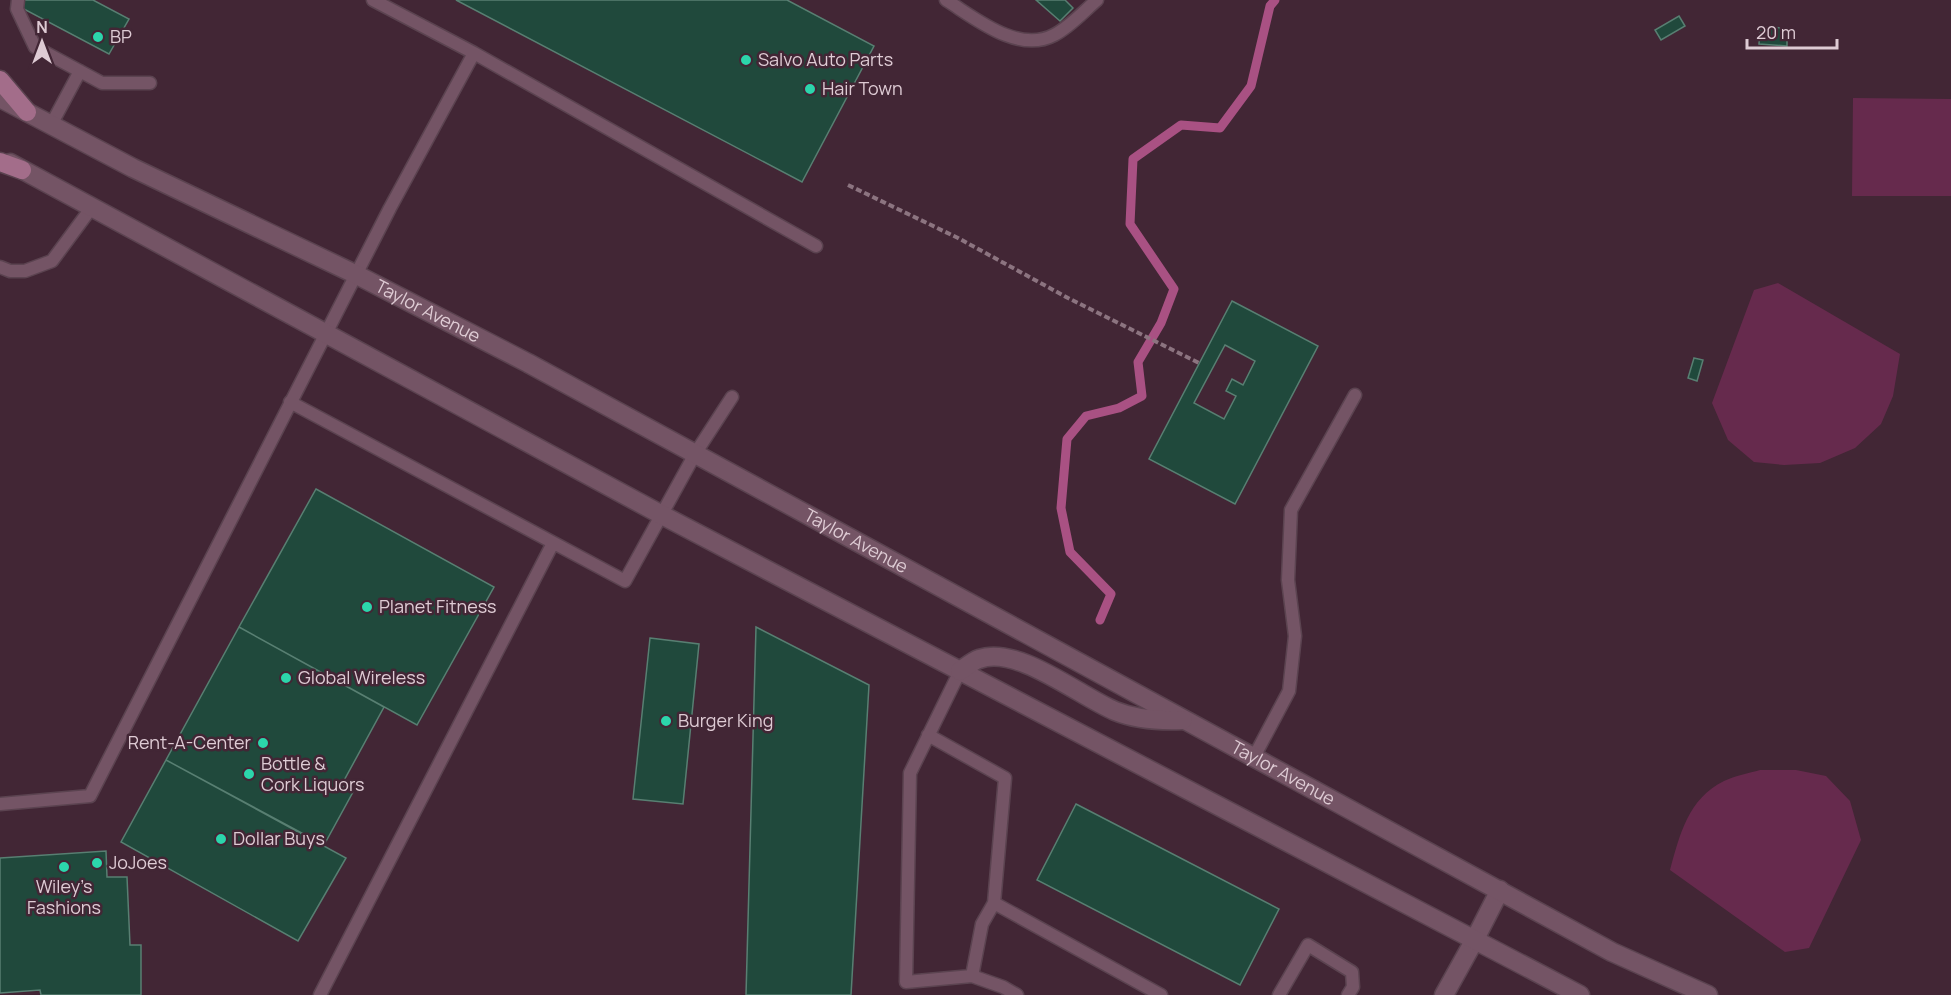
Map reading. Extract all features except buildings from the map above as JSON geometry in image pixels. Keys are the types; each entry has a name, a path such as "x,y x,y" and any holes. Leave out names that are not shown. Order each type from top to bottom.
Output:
{"main road":[{"path":"0,80 27,112"},
{"name":"Taylor Avenue","path":"0,98 133,168 357,275 528,363 1612,952 1708,995"},
{"path":"0,160 92,207 662,515 1580,995"},
{"path":"960,671 980,659 1002,656 1020,660 1116,711 1154,721 1185,720"},
{"path":"1444,995 1500,890"}],"lane":[{"path":"18,0 16,9 35,47 102,82 150,84"},
{"path":"373,0 474,53 816,246"},
{"path":"946,0 1004,36 1039,40 1055,34 1097,0"},
{"path":"0,804 90,796 390,208 474,53"},
{"path":"51,125 80,71"},
{"path":"0,267 10,271 25,271 52,261 92,207"},
{"path":"1254,757 1289,691 1295,636 1288,580 1291,510 1355,395"},
{"path":"290,402 625,581 695,454 732,397"},
{"path":"320,995 553,543"},
{"path":"960,671 909,773 906,982 972,976 1004,987 1017,995"},
{"path":"928,735 1005,778 994,903 982,924 972,976"},
{"path":"994,903 1161,995"},
{"path":"1279,995 1308,945 1352,972 1353,987 1348,995"}],"path":[{"path":"848,185 958,238 1068,298 1199,363"}],"shaded area":[{"path":"1853,98 1951,99 1951,196 1852,196"},
{"path":"1778,283 1900,354 1893,396 1881,424 1855,448 1820,463 1784,465 1754,462 1728,440 1712,403 1754,290"},
{"path":"1760,770 1796,770 1826,776 1850,801 1861,840 1809,948 1785,952 1670,870 1687,819 1702,797 1724,781"}],"waterway":[{"path":"1100,620 1111,594 1070,552 1061,508 1067,439 1086,416 1119,408 1142,396 1138,362 1161,323 1174,289 1130,224 1133,159 1181,125 1220,128 1251,86 1270,6 1275,0"}],"place":[{"name":"BP","path":"98,37"},
{"name":"Salvo Auto Parts","path":"746,60"},
{"name":"Hair Town","path":"810,89"},
{"name":"Planet Fitness","path":"367,607"},
{"name":"Global Wireless","path":"286,678"},
{"name":"Burger King","path":"666,721"},
{"name":"Rent-A-Center","path":"263,743"},
{"name":"Bottle & Cork Liquors","path":"249,774"},
{"name":"Dollar Buys","path":"221,839"},
{"name":"JoJoes","path":"97,863"},
{"name":"Wiley’s Fashions","path":"64,867"}]}
